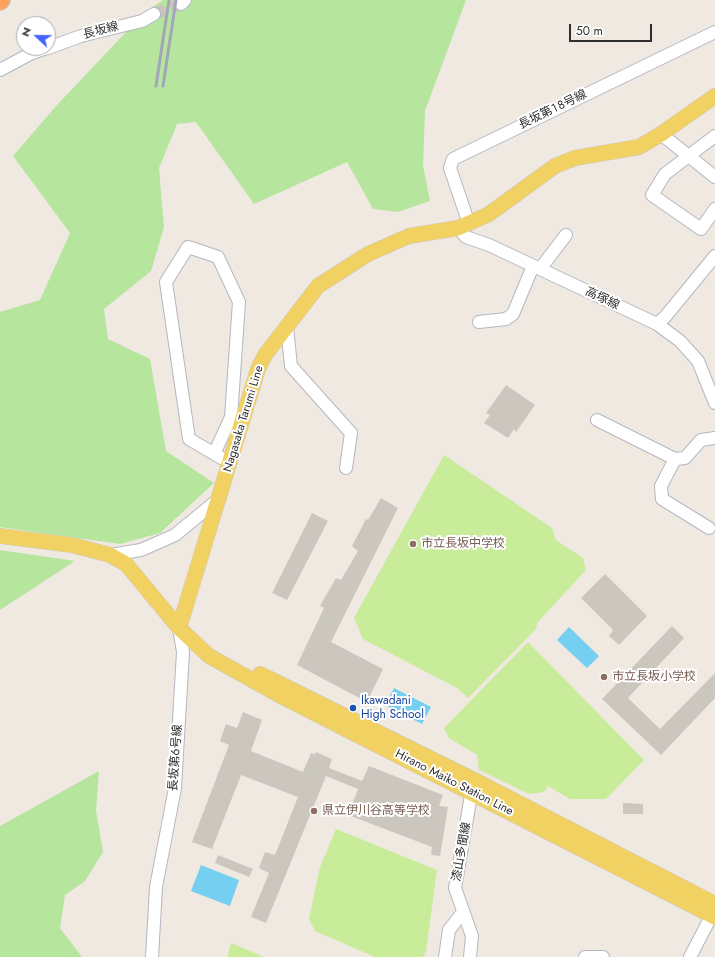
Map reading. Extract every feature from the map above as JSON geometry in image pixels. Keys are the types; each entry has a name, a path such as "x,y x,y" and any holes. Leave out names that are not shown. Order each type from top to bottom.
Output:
{"main road":[{"name":"Nagasaka Tarumi Line","path":"179,628 220,498 258,369 265,355 318,286 368,254 410,236 463,226 489,214 555,166 575,158 639,147 661,134 715,96"},
{"name":"Hirano Maiko Station Line","path":"0,536 72,544 110,555 126,564 179,628 196,644 284,684 473,786 714,911"}],"street":[{"name":"長坂線","path":"56,45 82,36 142,21 154,14"},
{"name":"長坂第１８号線","path":"463,226 450,168 453,159 715,32"},
{"name":"長坂線","path":"0,70 26,56"},
{"path":"661,134 690,155 715,177"},
{"path":"715,136 665,174 652,195 701,229 715,209"},
{"name":"高塚線","path":"463,226 466,237 489,245 657,324 680,340 698,361 715,403"},
{"path":"479,322 506,319 512,314 537,267 566,236"},
{"path":"214,454 231,416 239,302 218,257 188,247 166,282 189,439 214,454 230,463"},
{"path":"657,324 711,270 715,256"},
{"path":"287,327 291,366 351,433 346,468"},
{"path":"597,420 675,460 685,458 701,440 715,438"},
{"path":"675,460 661,486 662,499 709,528"},
{"path":"110,555 140,550 175,535 220,498"},
{"name":"長坂第６号線","path":"152,957 156,887 176,788 183,652 179,628"},
{"name":"漆山多聞線","path":"470,957 472,936 455,888 473,786"},
{"path":"690,957 714,911"},
{"path":"445,957 449,930 463,912"},
{"path":"585,957 603,957"}],"green space":[{"path":"163,0 466,0 425,111 423,165 430,201 398,212 373,209 347,162 254,204 196,122 177,124 159,168 164,227 151,271 104,309 108,339 150,359 166,451 214,483 160,533 120,544 0,527 0,312 40,300 70,233 13,156 57,105 145,12"},
{"path":"444,455 552,528 556,540 583,558 586,570 538,622 535,630 468,698 457,688 363,639 354,618"},
{"path":"0,550 75,561 0,610"},
{"path":"528,642 644,760 606,799 570,799 548,786 544,792 529,794 479,770 477,755 449,738 444,728"},
{"path":"99,771 96,810 103,852 85,881 65,895 60,928 82,957 0,957 0,826"},
{"path":"336,829 437,870 426,951 423,957 375,957 315,931 309,919 320,867"},
{"path":"231,943 264,957 227,957"}],"water":[{"path":"569,627 599,656 587,668 557,640"},
{"path":"394,688 431,707 422,724 385,705"},
{"path":"201,865 239,880 230,906 191,891"}],"building":[{"path":"506,385 535,405 516,432 514,429 508,438 484,423 490,415 486,413"},
{"path":"381,498 398,508 331,642 383,669 367,702 297,665 324,608 320,606 336,578 341,580 358,551 352,546 366,519 368,520"},
{"path":"312,513 328,521 287,600 272,593"},
{"path":"605,574 647,616 619,645 609,636 613,630 581,598"},
{"path":"672,626 684,638 628,698 660,729 715,673 715,698 661,755 602,699"},
{"path":"243,712 262,720 251,751 303,772 311,753 315,754 316,752 332,759 329,768 362,781 369,766 443,795 439,806 448,807 440,856 431,855 432,847 348,815 358,789 326,776 266,923 251,917 269,873 259,868 265,852 275,855 298,797 241,775 212,849 192,842 229,745 220,741 226,724 237,728"},
{"path":"623,803 643,804 643,814 623,814"},
{"path":"218,855 253,869 249,877 215,863"}],"tunnel":[{"path":"154,14 181,4"}],"railway":[{"path":"156,86 169,0"},
{"path":"163,86 176,0"}],"place":[{"name":"市立長坂中学校","path":"413,544"},
{"name":"市立長坂小学校","path":"604,677"},
{"name":"Ikawadani High School","path":"353,708"},
{"name":"県立伊川谷高等学校","path":"314,811"}]}
